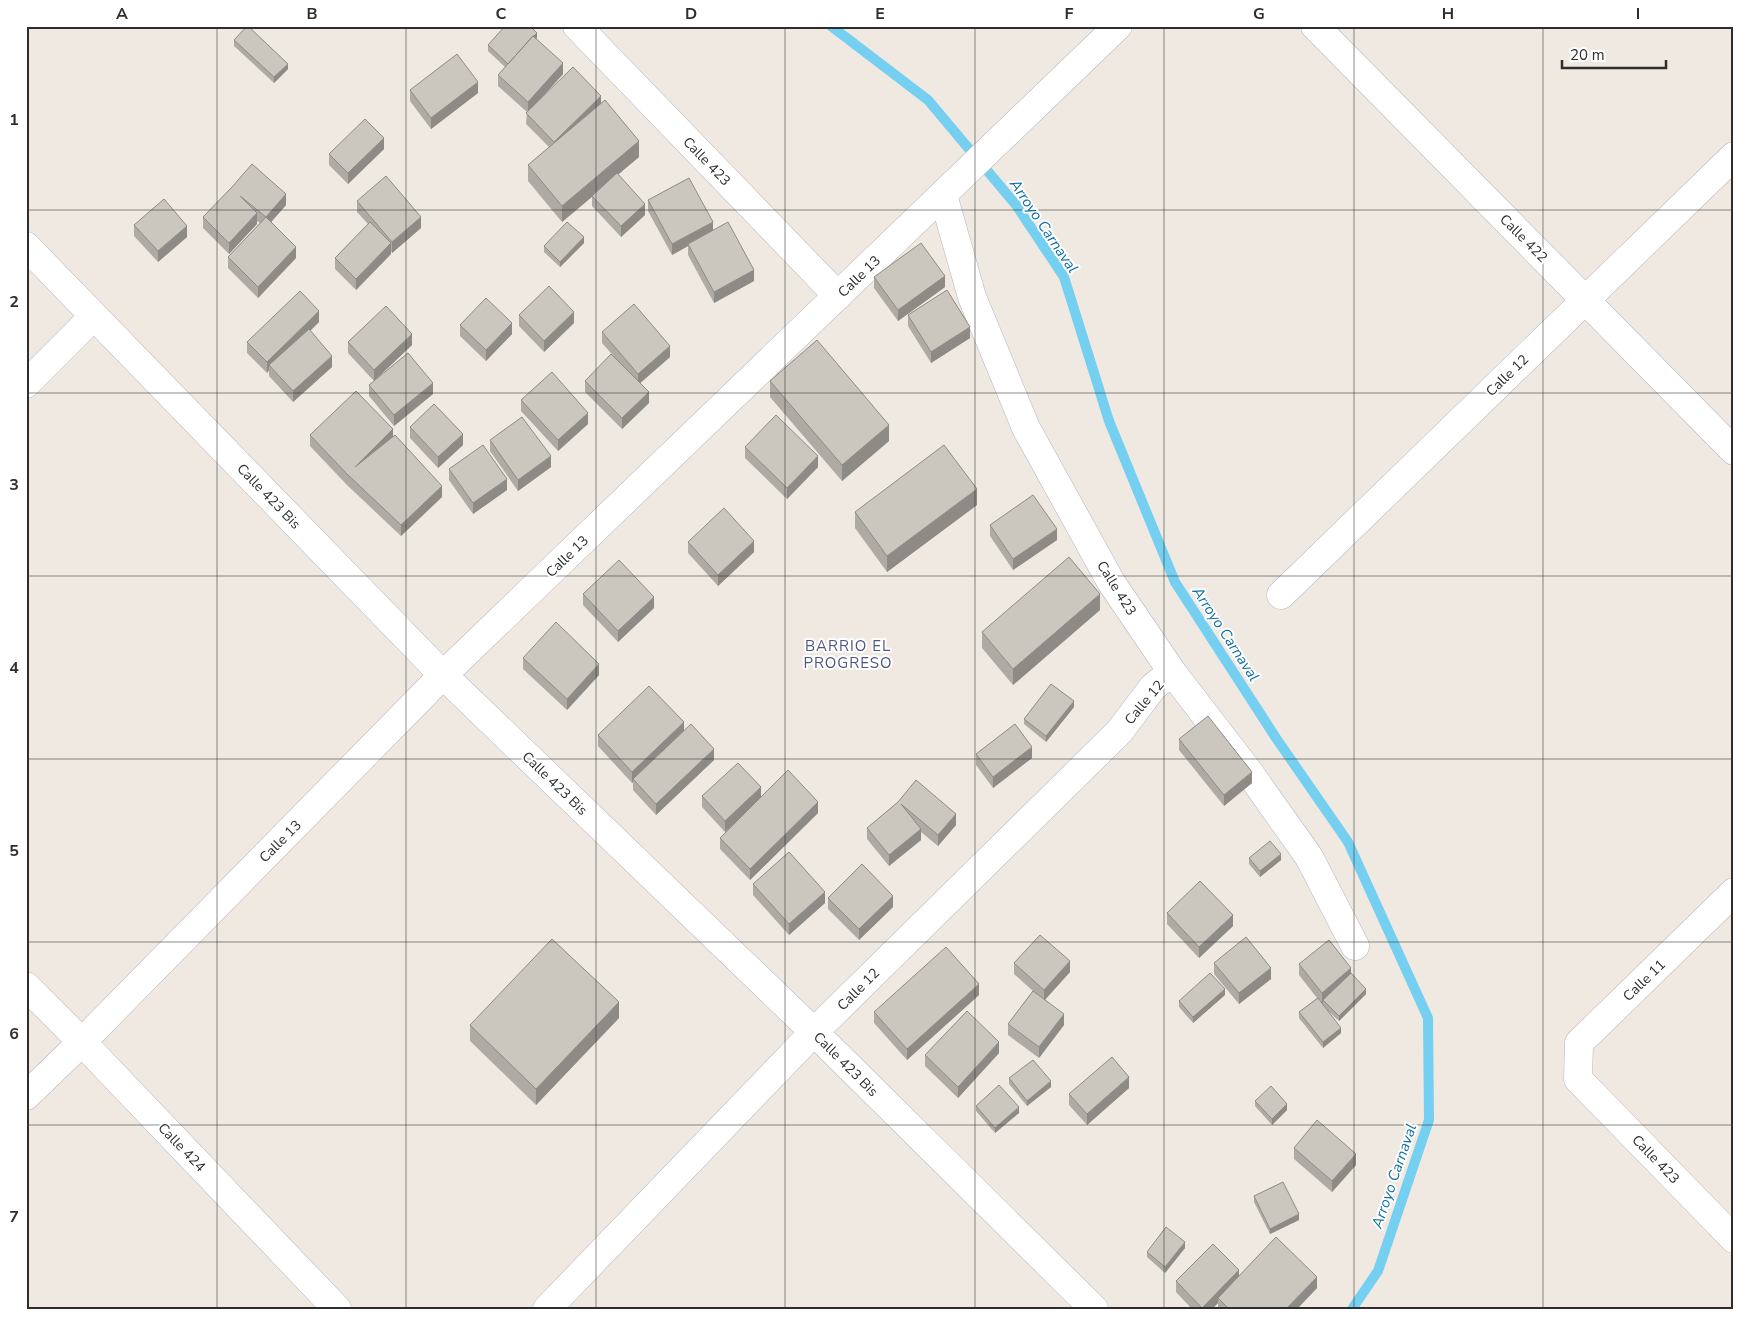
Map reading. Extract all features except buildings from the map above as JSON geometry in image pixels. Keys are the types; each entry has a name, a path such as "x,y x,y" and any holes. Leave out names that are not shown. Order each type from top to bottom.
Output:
{"street":[{"name":"Calle 423","path":"576,26 838,296"},
{"name":"Calle 13","path":"26,1096 82,1042 443,675 1118,26"},
{"name":"Calle 422","path":"1315,26 1734,451"},
{"name":"Calle 12","path":"1281,595 1734,156"},
{"name":"Calle 423","path":"947,192 972,297 1026,428 1111,582 1172,672 1246,768 1309,857 1355,946"},
{"name":"Calle 423 Bis","path":"26,246 443,675 814,1032 1094,1309"},
{"path":"26,384 94,316"},
{"name":"Calle 12","path":"547,1309 814,1032 1119,732 1152,688 1172,672"},
{"name":"Calle 11","path":"1578,1079 1579,1043 1734,892"},
{"name":"Calle 424","path":"26,986 337,1309"},
{"name":"Calle 423","path":"1578,1079 1734,1240"}],"waterway":[{"name":"Arroyo Carnaval","path":"831,26 928,100 1016,205 1064,277 1109,421 1175,582 1276,738 1348,842 1428,1018 1429,1120 1378,1271 1352,1309"}],"district":[{"name":"BARRIO EL PROGRESO","path":"848,654"}]}
